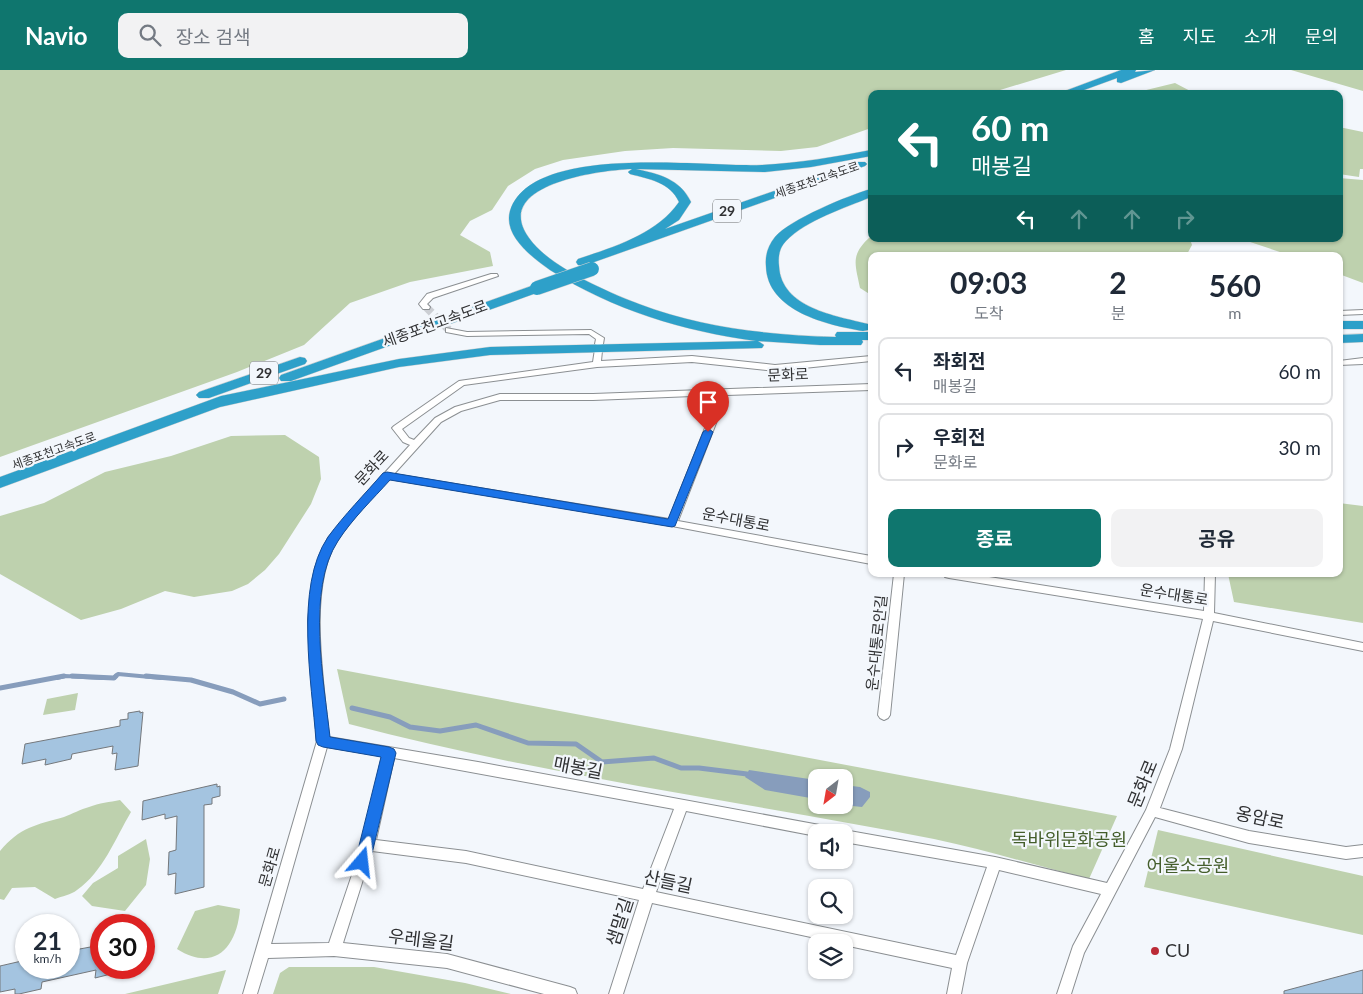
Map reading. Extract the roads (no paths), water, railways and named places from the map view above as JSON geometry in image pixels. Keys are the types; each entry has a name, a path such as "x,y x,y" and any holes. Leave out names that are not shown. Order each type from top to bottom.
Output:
{"highway":[{"path":"1074,90 1131,70"},
{"path":"1094,90 1150,70"},
{"path":"856,342 760,337 714,330 642,311 584,285 540,257 520,236 515,223 520,201 528,193 538,186 576,171 630,165 715,169 774,168 808,165 868,154"},
{"name":"세종포천고속도로","path":"588,266 628,246 868,161"},
{"name":"세종포천고속도로","path":"0,472 276,369 588,266 868,170"},
{"path":"628,246 675,217 685,202 681,191 668,182 648,175 630,172 597,172 553,184 531,202 525,213 525,223 529,235 554,260 612,293 653,309 746,331 795,335 868,336"},
{"path":"868,194 800,225 783,236 773,252 771,266 777,287 791,301 808,311 833,321 868,327"},
{"name":"세종포천고속도로","path":"0,484 533,284"},
{"path":"1343,325 1363,325"},
{"path":"1343,339 1363,338"},
{"path":"215,403 399,363 490,351 868,342"}],"street":[{"path":"426,307 423,304 430,296 494,276"},
{"path":"1343,313 1363,312"},
{"path":"449,330 468,334 591,332 600,338 597,364"},
{"path":"416,444 406,440 396,428 462,383 597,364 692,359 775,368 868,359"},
{"path":"1343,364 1363,361"},
{"name":"문화로","path":"250,994 323,741 312,620 320,568 332,540 438,420 458,409 500,397 593,397 868,387"},
{"path":"672,523 723,393"},
{"name":"운수대통로","path":"387,476 672,523 868,559"},
{"name":"운수대통로안길","path":"884,715 900,577"},
{"name":"운수대통로","path":"968,577 1209,616 1363,647"},
{"name":"문화로","path":"1064,994 1078,951 1152,811 1176,749 1209,616 1210,577"},
{"name":"매봉길","path":"323,741 478,767 680,807 808,829"},
{"path":"334,949 368,845 389,753"},
{"name":"샘말길","path":"616,994 647,897 680,807"},
{"name":"옹암로","path":"1152,811 1249,837 1346,853 1363,851"},
{"path":"853,838 996,863 1110,890"},
{"name":"산들길","path":"368,845 466,857 960,964"},
{"path":"954,994 960,964 996,863"},
{"name":"우레울길","path":"263,951 334,949 447,961 570,994"}],"water":[{"path":"749,770 808,779 808,798 765,790 745,777"},
{"path":"853,786 870,792 870,797 862,807 853,806"}],"waterway":[{"path":"72,676 114,678 118,674 161,678"},
{"path":"0,688 64,676"},
{"path":"57,678 65,676 102,678"},
{"path":"146,676 191,680 233,692 260,704 284,699"},
{"path":"352,708 390,717 410,727 440,731 476,725 528,743 576,744 602,762 654,758 681,768 699,768 747,774"}],"tunnel":[{"path":"426,307 449,330"}],"place":[{"name":"CU","path":"1155,951"}],"park label":[{"name":"독바위문화공원","path":"1069,840"},
{"name":"어울소공원","path":"1188,866"}]}
